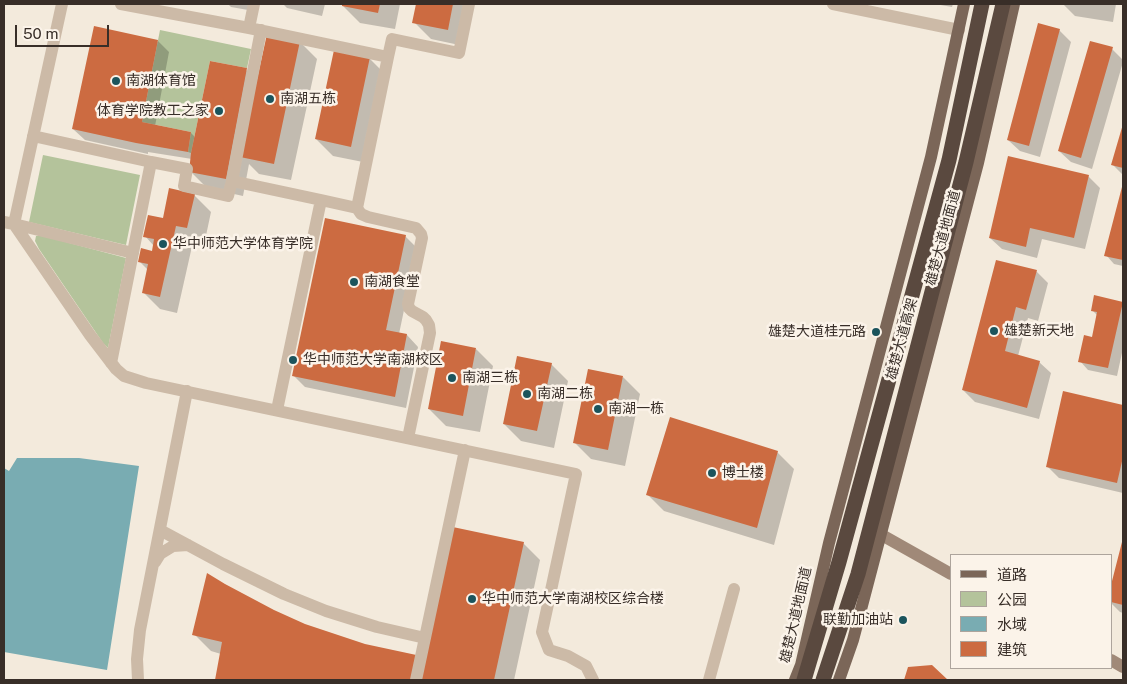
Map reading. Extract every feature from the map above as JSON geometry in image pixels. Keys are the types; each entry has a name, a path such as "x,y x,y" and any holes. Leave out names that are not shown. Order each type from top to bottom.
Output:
{"highway":[{"name":"雄楚大道高架","path":"804,680 839,562 949,160 982,4"},
{"name":"雄楚大道高架","path":"824,680 863,554 1006,5"}],"main road":[{"name":"雄楚大道地面道","path":"796,680 828,543 931,157 964,4"},
{"name":"雄楚大道地面道","path":"840,680 853,640 978,163 1006,5"}],"street":[{"path":"9,223 33,136 62,4"},
{"path":"121,4 255,29 388,57"},
{"path":"33,136 187,169 184,186 228,196 232,181 255,29 254,4"},
{"path":"408,438 430,329 423,317 412,311 408,304 422,238 416,228 368,217 361,214 358,208 392,39 459,53 469,4"},
{"path":"833,4 959,30"},
{"path":"111,363 152,162"},
{"path":"232,181 358,208"},
{"path":"277,410 322,200"},
{"path":"9,223 133,253"},
{"path":"9,223 111,363 124,376 146,383 576,474 564,502 542,632 550,650 568,656 586,666 593,680"},
{"path":"138,680 137,659 140,630 187,391"},
{"path":"416,680 464,450"},
{"path":"160,530 284,594 377,627 424,638"},
{"path":"880,534 950,573"},
{"path":"153,563 160,554 173,546 188,545"},
{"path":"709,680 734,589"},
{"path":"1112,661 1123,667"}],"green space":[{"path":"160,30 251,49 247,68 210,61 191,153 188,152 191,132 142,122"},
{"path":"43,155 140,175 126,245 29,222"},
{"path":"36,236 43,236 126,258 108,348 39,249 35,241"}],"water":[{"path":"17,458 79,458 139,466 107,670 4,652 4,468 9,471"}],"building":[{"path":"342,4 380,4 378,13 342,6"},
{"path":"416,4 453,4 448,30 412,23"},
{"path":"1038,23 1060,29 1029,146 1007,140"},
{"name":"南湖体育馆","path":"94,26 158,40 142,122 191,132 188,152 72,129"},
{"name":"南湖五栋","path":"267,34 300,41 274,164 240,157"},
{"path":"1090,41 1113,47 1081,158 1058,151"},
{"path":"334,50 370,57 351,147 315,139"},
{"name":"体育学院教工之家","path":"210,61 247,68 226,179 189,172 191,153"},
{"path":"1123,124 1123,168 1111,165"},
{"path":"1008,156 1089,175 1074,238 1030,228 1026,247 989,238"},
{"path":"1123,183 1123,260 1104,256"},
{"name":"华中师范大学体育学院","path":"169,188 195,194 187,228 176,226 160,297 142,293 148,264 138,262 141,248 152,251 154,239 143,237 148,215 163,218"},
{"name":"南湖食堂","path":"325,218 406,235 386,330 407,334 395,397 292,376"},
{"name":"雄楚新天地","path":"996,260 1037,270 1026,310 1016,307 1005,351 1040,361 1027,408 962,390"},
{"path":"1094,295 1123,302 1108,368 1078,362 1084,335 1092,337 1097,312 1091,311"},
{"name":"南湖三栋","path":"441,341 476,348 463,416 428,409"},
{"name":"南湖二栋","path":"517,356 552,363 537,431 503,424"},
{"name":"南湖一栋","path":"588,369 623,376 608,450 573,443"},
{"path":"1063,391 1123,405 1123,457 1117,483 1046,467"},
{"name":"博士楼","path":"670,417 778,451 757,528 646,495"},
{"path":"448,526 524,542 494,680 215,680 222,642 192,635 207,573 274,610 305,624 365,644 421,656"},
{"path":"1123,538 1123,605 1112,602 1112,581"},
{"path":"932,665 948,680 904,680 908,667"}],"place":[{"name":"南湖体育馆","path":"116,81"},
{"name":"南湖五栋","path":"270,99"},
{"name":"体育学院教工之家","path":"219,111"},
{"name":"华中师范大学体育学院","path":"163,244"},
{"name":"南湖食堂","path":"354,282"},
{"name":"雄楚新天地","path":"994,331"},
{"name":"雄楚大道桂元路","path":"876,332"},
{"name":"华中师范大学南湖校区","path":"293,360"},
{"name":"南湖三栋","path":"452,378"},
{"name":"南湖二栋","path":"527,394"},
{"name":"南湖一栋","path":"598,409"},
{"name":"博士楼","path":"712,473"},
{"name":"华中师范大学南湖校区综合楼","path":"472,599"},
{"name":"联勤加油站","path":"903,620"}]}
